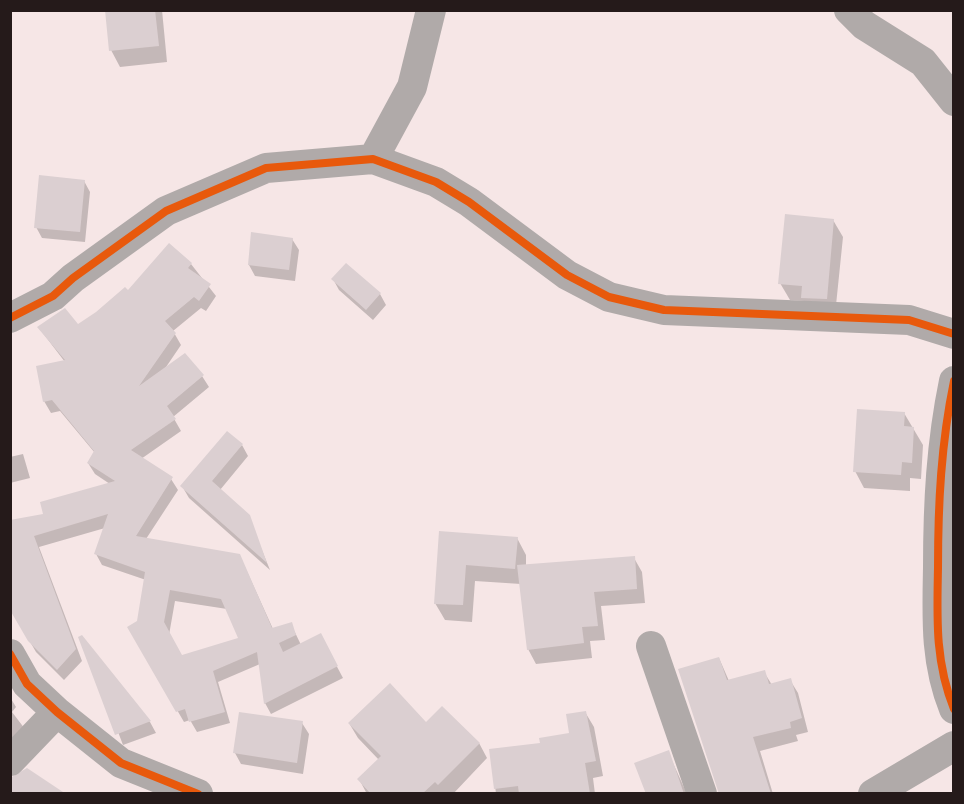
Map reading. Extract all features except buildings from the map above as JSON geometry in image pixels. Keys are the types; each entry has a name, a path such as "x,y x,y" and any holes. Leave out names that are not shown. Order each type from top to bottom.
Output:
{"street":[{"path":"373,159 412,87 431,10"},
{"path":"849,10 864,25 923,62 954,101"},
{"path":"10,318 53,296 73,278 166,211 266,168 373,159 436,182 469,202 567,275 609,297 664,310 909,320 954,334"},
{"path":"954,381 943,435 938,529 937,646 954,709"},
{"path":"651,646 702,794"},
{"path":"10,654 27,684 57,712 121,763 198,794"},
{"path":"10,761 57,712"},
{"path":"873,794 954,746"}],"cycle path":[{"path":"10,318 53,296 73,278 166,211 266,168 373,159 436,182 469,202 567,275 609,297 664,310 909,320 954,334"},
{"path":"954,381 941,474 937,605 940,657 954,709"},
{"path":"10,654 27,684 57,712 121,763 198,794"}]}
